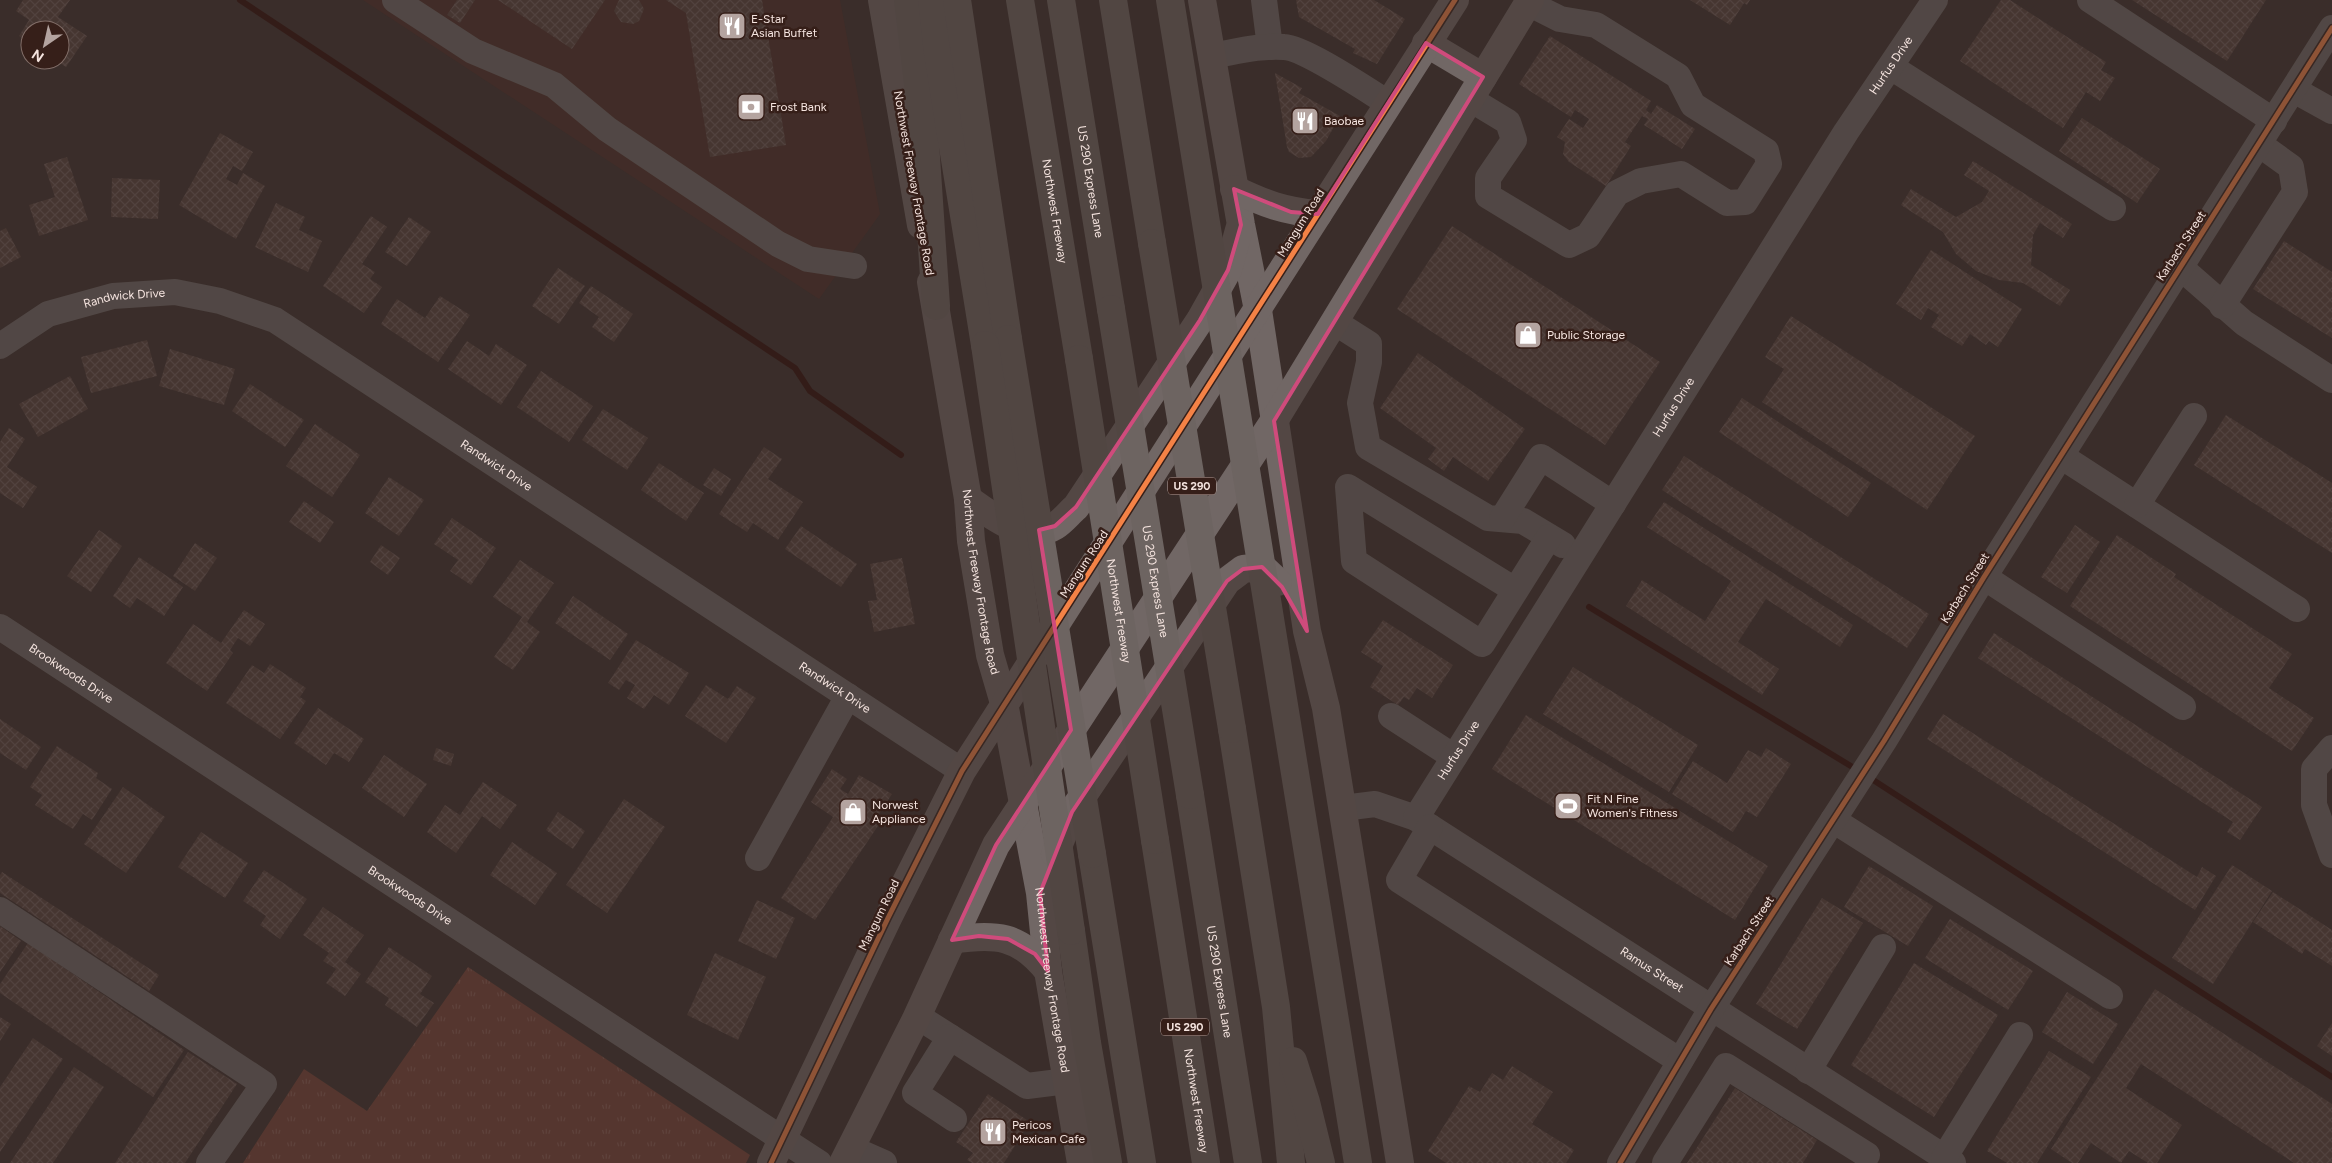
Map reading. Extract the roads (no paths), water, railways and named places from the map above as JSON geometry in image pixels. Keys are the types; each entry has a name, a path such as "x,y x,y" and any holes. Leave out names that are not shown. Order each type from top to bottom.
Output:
{"highway":[{"path":"908,0 925,142 936,306"},
{"path":"932,0 938,54 986,354 1071,931 1108,1163"},
{"path":"957,0 1010,349 1142,1163"},
{"name":"Northwest Freeway","path":"1020,0 1156,840 1206,1163"},
{"name":"US 290 Express Lane","path":"1061,0 1248,1163"},
{"name":"US 290","path":"1113,0 1276,1007 1291,1163"},
{"path":"1170,0 1358,1163"},
{"path":"1276,1007 1306,1102 1321,1163"}],"main road":[{"name":"Northwest Freeway Frontage Road","path":"882,0 968,498 971,541 990,655 1004,703 1040,893 1048,971 1081,1163"},
{"path":"1202,0 1234,189 1258,310 1306,631 1326,708 1400,1163"},
{"path":"846,1155 917,1016 996,845 1274,421 1336,323 1529,1"},
{"name":"Mangum Road","path":"778,1151 888,918 962,771 1258,310 1426,43 1447,3"},
{"path":"1426,43 1476,88"},
{"path":"1234,189 1260,202 1291,212 1318,214"},
{"path":"968,498 1002,523 1033,532 1055,526 1076,507 1200,320 1228,270 1241,226"},
{"path":"1040,893 1072,812 1227,581 1243,569 1262,567 1282,587 1306,631"},
{"path":"952,940 979,936 1008,939 1035,954 1048,971"}],"street":[{"path":"395,0 473,51 554,85 607,129 778,244 808,259 854,266"},
{"path":"1264,0 1270,47"},
{"name":"Hurfus Drive","path":"1680,1061 1399,880 1423,822 1454,757 1846,132 1935,0"},
{"path":"2090,0 2274,121"},
{"path":"1476,88 1508,122 1514,140 1488,178 1488,196 1569,245 1588,236 1617,193 1641,181 1681,174 1727,203 1745,202 1769,164 1766,151 1693,105 1678,76 1596,25 1560,19 1529,1"},
{"name":"Karbach Street","path":"1620,1163 1711,1009 1848,797 1984,577 2332,28"},
{"path":"1211,56 1286,46 1306,55 1388,103"},
{"path":"1890,67 2113,208"},
{"path":"2294,90 2332,111"},
{"path":"2222,306 2295,192 2291,167 2259,144"},
{"path":"2180,267 2222,306 2244,323 2332,380"},
{"name":"Randwick Drive","path":"0,346 48,314 113,296 175,292 220,301 275,320 962,771"},
{"path":"1336,323 1369,344 1369,362 1360,403 1368,447 1488,518 1523,521 1580,556"},
{"path":"2137,505 2194,416"},
{"path":"2061,456 2297,609"},
{"path":"1502,519 1541,457 1613,504"},
{"path":"1516,590 1348,488 1354,561 1482,644 1516,590 1549,536"},
{"path":"1984,577 2183,707"},
{"name":"Brookwoods Drive","path":"0,627 778,1151 819,1163"},
{"path":"758,858 848,696"},
{"path":"1391,716 1454,757"},
{"path":"2332,748 2314,768 2314,805 2332,855"},
{"name":"Ramus Street","path":"1343,808 1375,804 1423,822 1948,1160"},
{"path":"1833,820 2110,996"},
{"path":"0,910 264,1084 209,1163"},
{"path":"1808,1071 1883,947"},
{"path":"917,1016 1027,1086 1067,1081"},
{"path":"1948,1160 2020,1036"},
{"path":"915,1093 950,1038"},
{"path":"1758,1087 1780,1053"},
{"path":"1665,1163 1726,1066 1809,1118 1864,1159 1888,1122"},
{"path":"888,1075 954,1119"},
{"path":"1809,1118 1830,1085"},
{"path":"1652,1110 1685,1131"},
{"path":"846,1155 884,1163"}],"waterway":[{"path":"240,0 795,368 810,391 901,455"},
{"path":"1589,607 1859,771"},
{"path":"1867,776 2332,1077"}],"place":[{"name":"E-Star Asian Buffet","path":"732,26"},
{"name":"Frost Bank","path":"751,107"},
{"name":"Baobae","path":"1305,121"},
{"name":"Public Storage","path":"1528,335"},
{"name":"Fit N Fine Women's Fitness","path":"1568,806"},
{"name":"Norwest Appliance","path":"853,812"},
{"name":"Pericos Mexican Cafe","path":"993,1132"}]}
